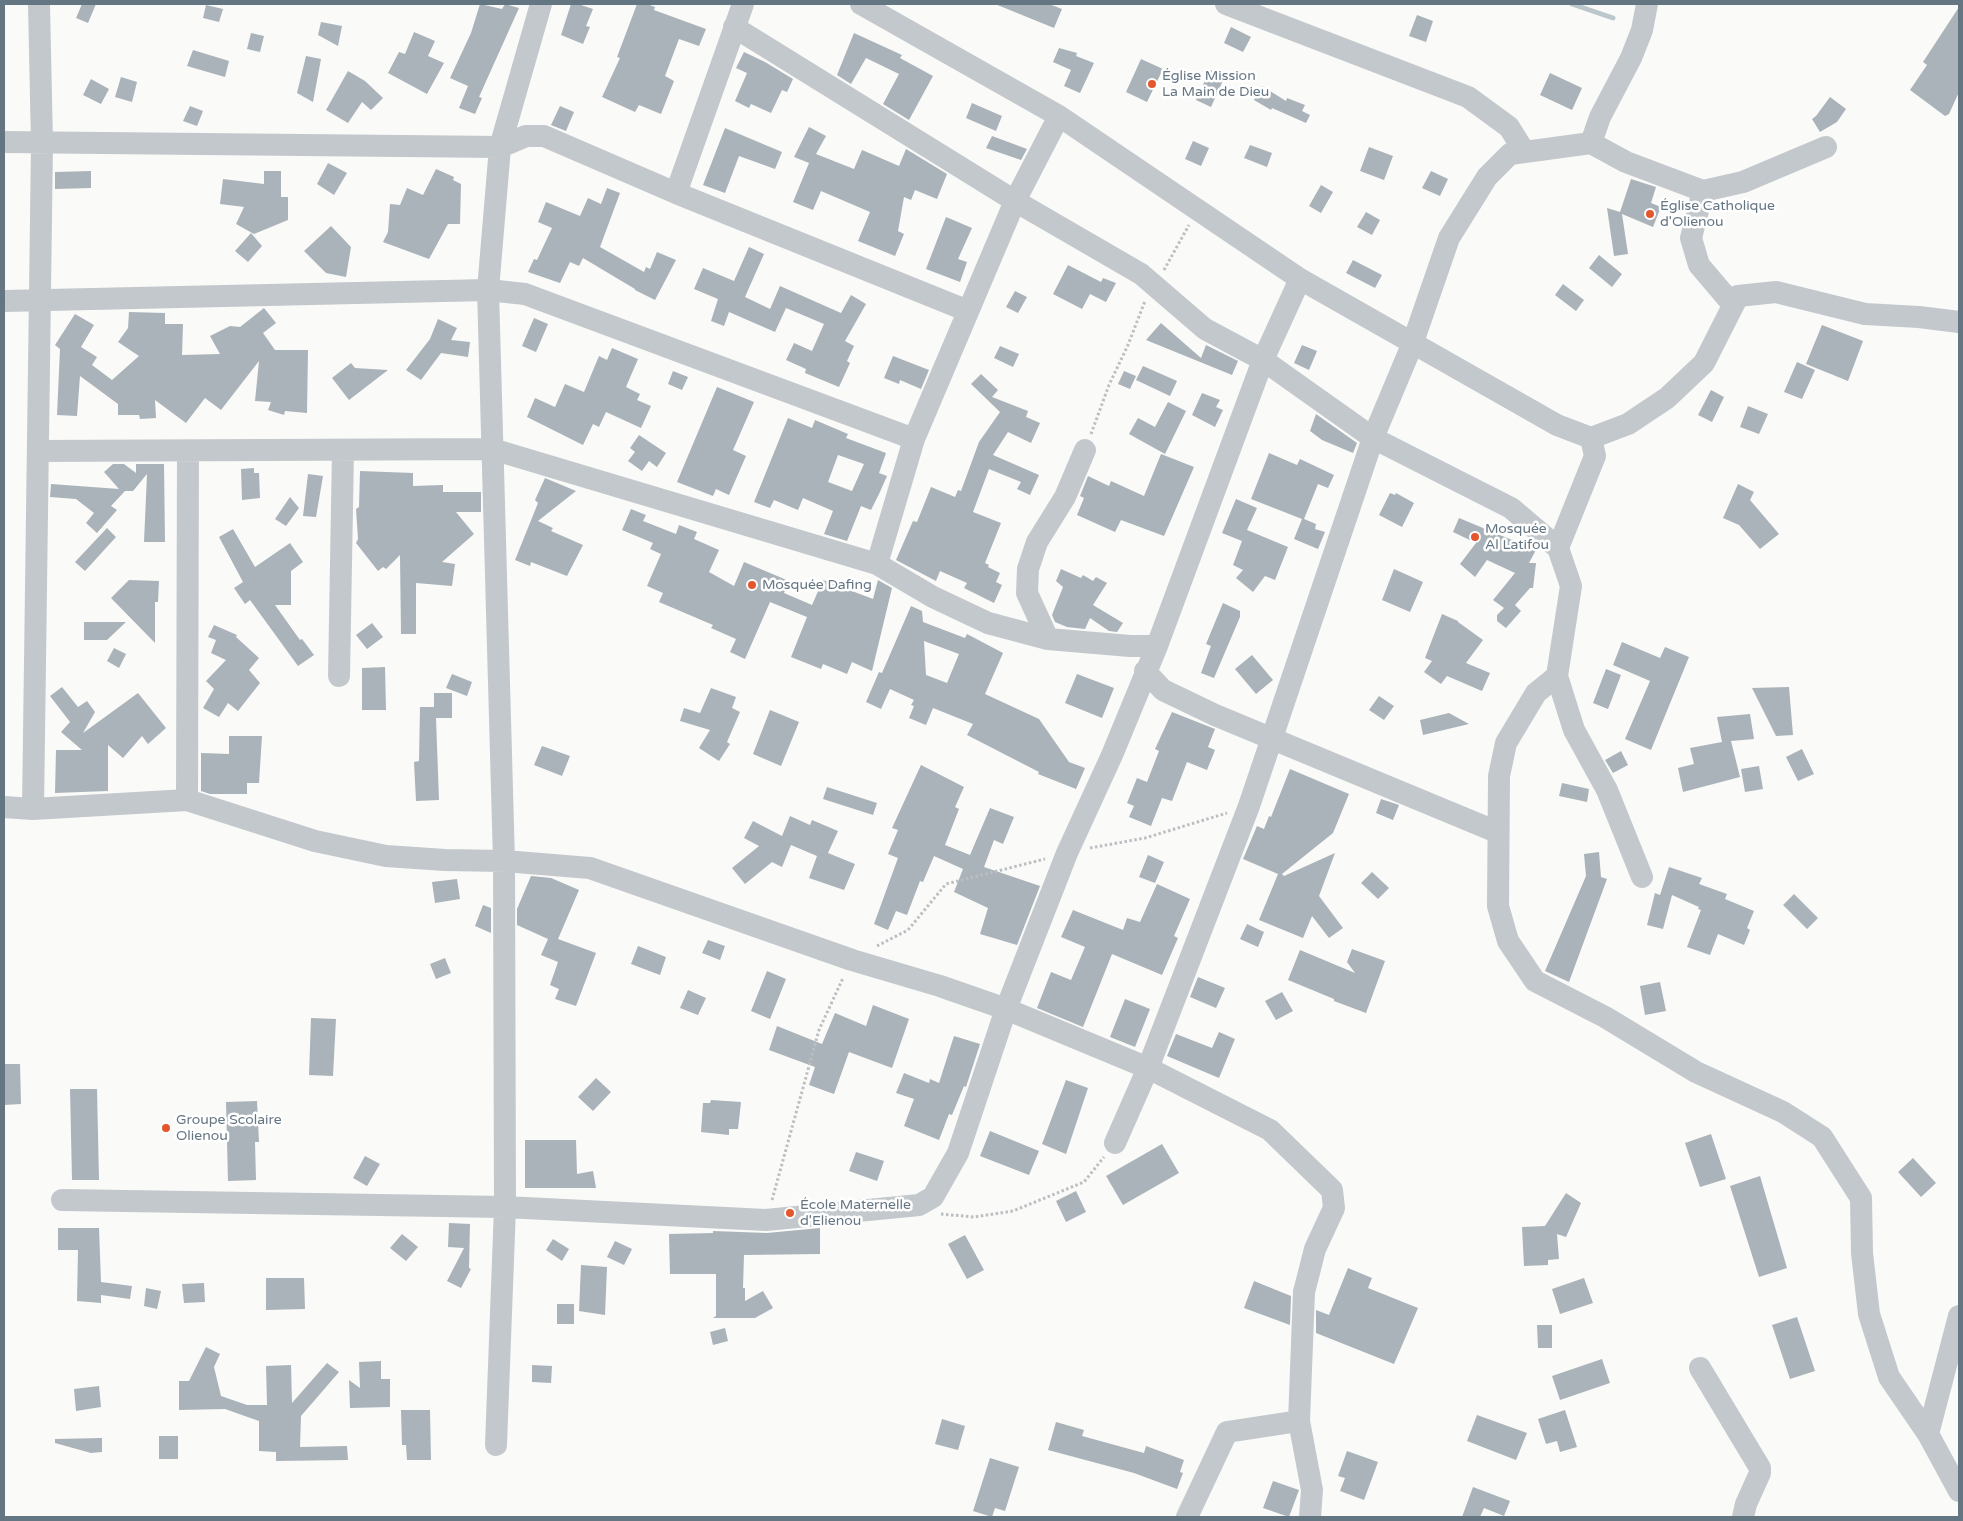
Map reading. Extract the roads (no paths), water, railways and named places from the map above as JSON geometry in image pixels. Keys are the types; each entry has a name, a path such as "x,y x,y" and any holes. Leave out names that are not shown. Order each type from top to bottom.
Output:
{"street":[{"path":"34,809 42,144 39,4"},
{"path":"496,1445 505,1207 504,861 488,290 500,147 541,4"},
{"path":"676,193 743,4"},
{"path":"861,4 1059,116 1300,279 1412,345 1557,425 1591,438 1628,424 1667,398 1698,369 1704,363 1738,296 1776,292 1865,314 1919,316 1959,322"},
{"path":"1226,4 1468,97 1509,127 1524,151"},
{"path":"1591,143 1600,117 1631,58 1642,30 1647,4"},
{"path":"734,27 1015,201 1118,260 1156,285 1204,329 1263,360 1373,438 1512,508 1558,548 1571,586 1558,676 1574,730 1607,790 1642,878"},
{"path":"877,564 914,439 1015,201 1059,116"},
{"path":"4,142 42,144 500,147 526,136 544,136 676,193 968,311"},
{"path":"1115,1143 1148,1068 1249,806 1373,438 1412,345 1449,238 1487,177 1510,154 1591,143 1626,162 1703,191 1743,182 1826,147"},
{"path":"1703,191 1691,238 1699,265 1733,305"},
{"path":"62,1200 505,1207 766,1220 919,1206 933,1197 943,1183 958,1153 1006,1009 1067,853 1112,755 1157,646 1263,360 1300,279"},
{"path":"4,301 488,290 525,294 914,439"},
{"path":"1558,548 1596,456 1591,438"},
{"path":"38,451 492,449 877,564 934,597 988,623 1048,639 1130,646 1157,646"},
{"path":"187,800 188,450"},
{"path":"339,676 343,450"},
{"path":"1048,639 1027,593 1028,569 1037,542 1065,497 1085,450"},
{"path":"1146,671 1162,690 1215,715 1497,832"},
{"path":"1558,676 1536,693 1506,743 1499,776 1497,832 1498,906 1508,941 1535,981 1605,1017 1696,1072 1783,1112 1822,1137 1861,1198 1862,1254 1869,1314 1889,1377 1928,1434 1959,1492"},
{"path":"4,807 34,809 187,800 315,841 386,856 504,861 590,868 852,960 940,986 1006,1009 1148,1068 1270,1130 1332,1190 1334,1208 1316,1249 1304,1292 1299,1421 1312,1490 1310,1517"},
{"path":"1928,1434 1959,1316"},
{"path":"1700,1368 1760,1468 1760,1473 1743,1517"},
{"path":"1188,1517 1227,1432 1299,1421"}],"waterway":[{"path":"1572,4 1613,18"}],"place":[{"name":"Église Mission La Main de Dieu","path":"1152,84"},
{"name":"Église Catholique d'Olienou","path":"1650,214"},
{"name":"Mosquée Al Latifou","path":"1475,537"},
{"name":"Mosquée Dafing","path":"752,585"},
{"name":"Groupe Scolaire Olienou","path":"166,1128"},
{"name":"École Maternelle d'Elienou","path":"790,1213"}]}
